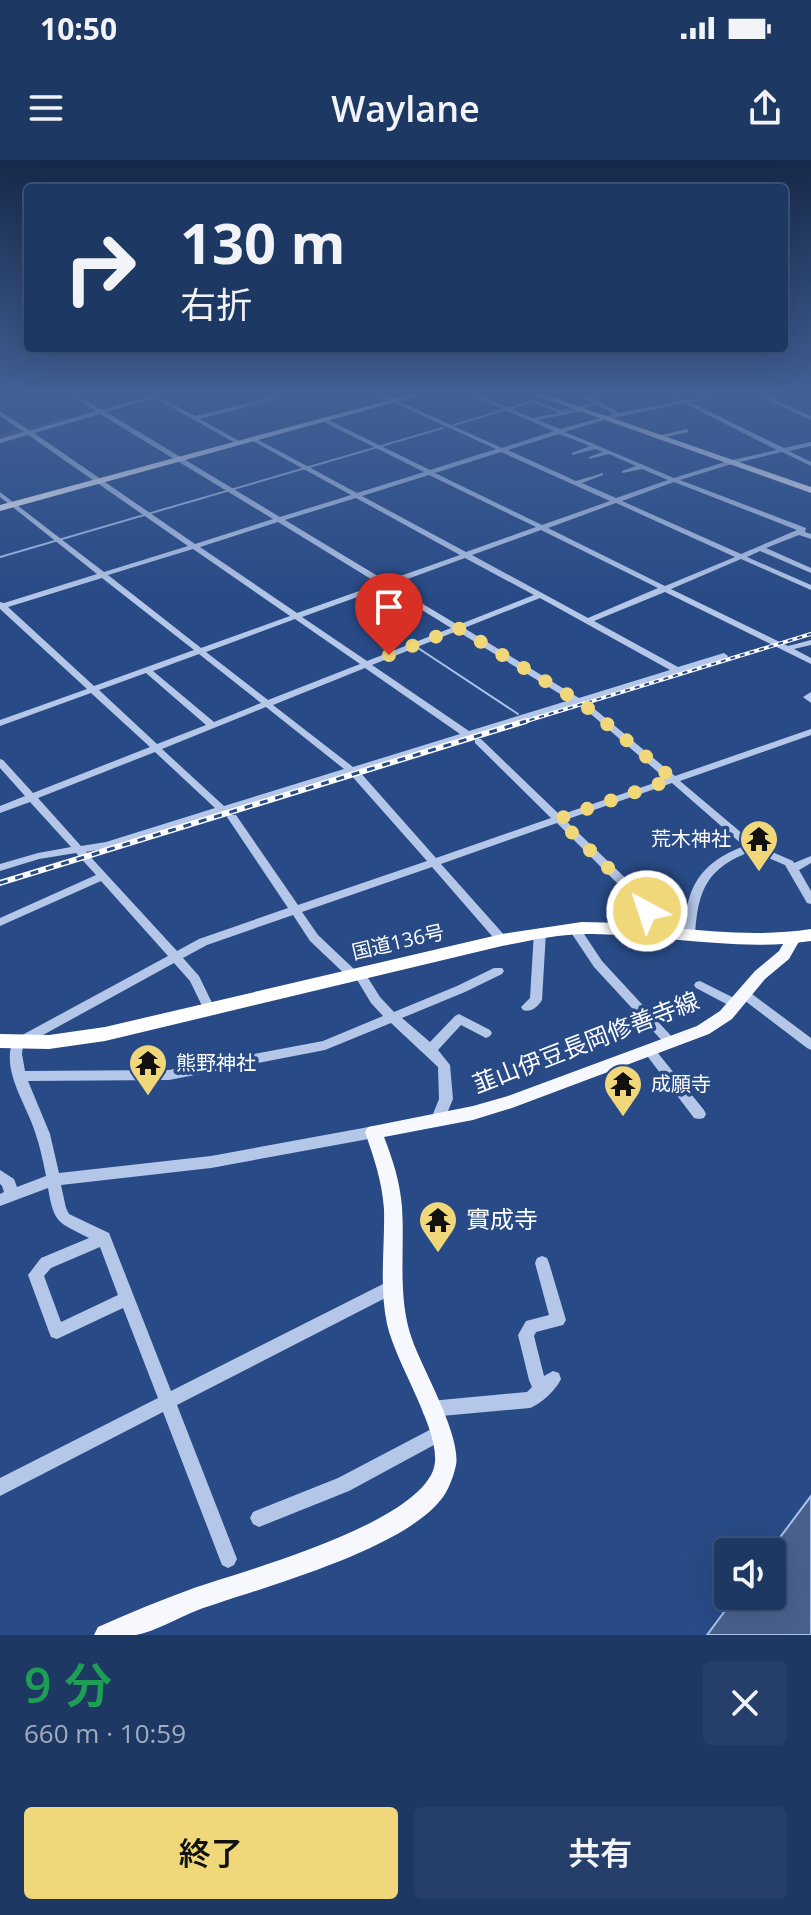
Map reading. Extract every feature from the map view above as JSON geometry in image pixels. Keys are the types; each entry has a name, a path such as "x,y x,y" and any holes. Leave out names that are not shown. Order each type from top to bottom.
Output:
{"highway":[{"name":"国道136号","path":"9,1042 84,1038 540,932 574,928 752,940 802,937"}],"main road":[{"path":"0,508 171,462"},
{"path":"730,462 811,490"},
{"name":"韮山伊豆長岡修善寺線","path":"374,1132 512,1101 716,1023 760,975 802,937"},
{"path":"106,1635 209,1594 309,1561 402,1517 441,1479 446,1456 398,1327 392,1287 392,1194 374,1132"}],"street":[{"path":"71,462 467,734"},
{"path":"186,462 577,701 752,847 782,858 794,868 811,900"},
{"path":"295,462 677,670"},
{"path":"409,462 811,661"},
{"path":"1,605 462,462"},
{"path":"531,462 811,589"},
{"path":"588,621 803,530 634,462"},
{"path":"0,723 730,462"},
{"path":"624,472 644,466"},
{"path":"576,483 601,474"},
{"path":"0,494 351,770 502,940"},
{"path":"799,532 811,537"},
{"path":"759,548 811,571"},
{"path":"737,557 811,589"},
{"path":"759,565 811,589"},
{"path":"0,810 541,595"},
{"path":"1,605 222,809"},
{"path":"787,649 811,642"},
{"path":"0,868 38,856 107,845 724,656"},
{"path":"147,670 212,725"},
{"path":"228,1559 104,1238 64,1218 52,1180 43,1134 20,1076 16,1051 9,1042 203,942 811,732"},
{"path":"478,741 642,902 647,911 649,931"},
{"path":"0,762 199,984 209,1009"},
{"path":"232,817 314,938 356,974 369,994 445,1069 446,1099 438,1119"},
{"path":"689,935 690,902 715,862 752,847"},
{"path":"794,868 811,859"},
{"path":"0,922 101,877"},
{"path":"574,928 598,964 670,1042"},
{"path":"527,1007 536,1000 540,932"},
{"path":"20,1076 181,1074 325,1045 498,971"},
{"path":"700,985 740,999 811,1045"},
{"path":"429,1051 459,1019 486,1033"},
{"path":"649,1050 699,1114"},
{"path":"6,1198 52,1180 211,1162 374,1132"},
{"path":"0,1176 9,1183 6,1198"},
{"path":"104,1238 46,1263 36,1275 57,1332 126,1299"},
{"path":"430,1409 525,1401 548,1383 537,1380 526,1335 531,1326 558,1320 542,1263"},
{"path":"0,1487 392,1287"},
{"path":"259,1518 343,1485 439,1433"}],"water":[{"path":"811,1496 811,1635 707,1635 726,1610 786,1610 786,1538 780,1538"}],"waterway":[{"path":"0,557 327,462"},
{"path":"415,646 518,714"}],"railway":[{"path":"520,723 811,634"},
{"path":"0,883 526,721"}],"place":[{"name":"荒木神社","path":"759,873"},
{"name":"熊野神社","path":"148,1097"},
{"name":"成願寺","path":"623,1118"},
{"name":"實成寺","path":"438,1254"}],"route":[{"path":"389,655 458,628 583,704 673,779 558,819 637,896 647,911"}]}
